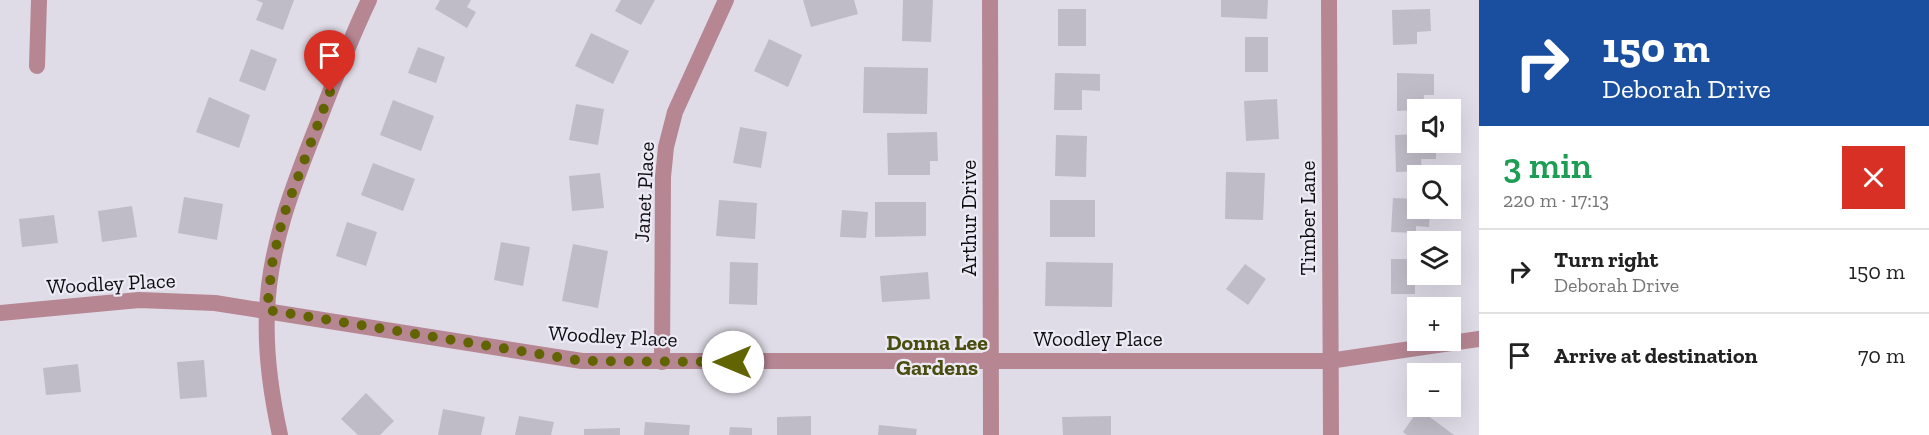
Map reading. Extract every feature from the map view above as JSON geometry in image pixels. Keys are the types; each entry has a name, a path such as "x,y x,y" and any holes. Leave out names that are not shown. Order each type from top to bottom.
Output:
{"street":[{"path":"37,66 39,0"},
{"path":"280,435 267,353 267,310 272,264 283,217 300,169 353,34 369,0"},
{"name":"Janet Place","path":"663,362 663,177 666,147 675,112 726,0"},
{"name":"Arthur Drive","path":"990,0 991,435"},
{"name":"Timber Lane","path":"1329,0 1331,435"},
{"name":"Woodley Place","path":"0,313 139,300 215,303 582,361 1329,361 1479,339"}],"building":[{"path":"256,0 294,0 283,30 256,20 263,3"},
{"path":"440,0 471,0 467,7 476,12 467,28 435,9"},
{"path":"621,0 655,0 641,25 615,11"},
{"path":"803,0 854,0 858,14 811,27"},
{"path":"903,0 933,0 931,42 902,41"},
{"path":"1221,0 1268,0 1267,19 1221,17"},
{"path":"1058,9 1086,9 1086,46 1058,46"},
{"path":"1430,9 1431,31 1417,32 1417,44 1393,45 1392,10"},
{"path":"591,33 629,51 613,84 575,66"},
{"path":"1245,37 1268,37 1268,72 1245,72"},
{"path":"769,39 802,55 788,87 754,71"},
{"path":"418,47 445,57 436,83 408,73"},
{"path":"251,49 277,59 265,91 239,81"},
{"path":"864,67 928,68 927,114 863,113"},
{"path":"1055,73 1100,74 1100,91 1082,90 1082,110 1054,110"},
{"path":"1397,73 1434,74 1434,95 1424,95 1424,99 1407,99 1407,111 1397,111"},
{"path":"209,97 250,115 239,148 196,132"},
{"path":"1277,99 1279,139 1246,141 1244,101"},
{"path":"393,100 434,116 421,151 380,135"},
{"path":"576,104 604,109 598,145 569,140"},
{"path":"740,127 767,132 761,168 733,163"},
{"path":"937,132 938,161 930,161 930,175 888,175 887,133"},
{"path":"1407,134 1407,153 1436,153 1436,159 1421,159 1422,165 1407,165 1407,172 1396,172 1395,135"},
{"path":"1056,135 1087,136 1086,177 1055,176"},
{"path":"373,163 415,179 403,211 361,195"},
{"path":"1226,172 1265,173 1263,220 1225,219"},
{"path":"600,173 604,208 572,211 569,176"},
{"path":"184,197 223,204 217,240 178,233"},
{"path":"1393,198 1407,199 1407,219 1429,219 1429,227 1416,226 1416,231 1407,233 1391,232"},
{"path":"719,200 757,203 755,239 716,236"},
{"path":"1050,200 1095,200 1095,237 1050,237"},
{"path":"875,202 926,202 926,236 875,237"},
{"path":"132,206 137,237 102,242 98,211"},
{"path":"842,210 868,212 866,238 840,237"},
{"path":"54,215 58,243 22,247 19,219"},
{"path":"347,222 377,232 366,266 336,256"},
{"path":"501,242 530,247 523,286 494,280"},
{"path":"573,244 608,251 598,308 562,301"},
{"path":"1391,259 1407,259 1407,285 1415,285 1415,294 1391,294"},
{"path":"730,262 758,263 757,305 729,304"},
{"path":"1046,262 1113,263 1112,307 1045,306"},
{"path":"1245,264 1266,279 1248,305 1226,289"},
{"path":"928,272 930,299 882,302 880,276"},
{"path":"204,360 207,397 180,399 177,362"},
{"path":"78,364 81,392 46,395 43,368"},
{"path":"366,393 394,421 380,435 358,435 341,419"},
{"path":"443,409 485,417 481,435 438,435"},
{"path":"519,416 554,422 551,435 515,435"},
{"path":"811,416 811,435 777,435 777,417"},
{"path":"1111,416 1111,435 1063,435 1062,417"},
{"path":"1413,417 1430,417 1454,435 1407,435 1403,432"},
{"path":"645,422 690,425 689,435 644,435"},
{"path":"879,425 917,429 916,435 878,435"},
{"path":"730,427 752,428 752,435 729,435"},
{"path":"620,428 620,435 584,435 584,429"}],"district":[{"name":"Donna Lee Gardens","path":"937,354"}],"route":[{"path":"330,92 283,217 272,264 267,310 582,361 733,362"}]}
